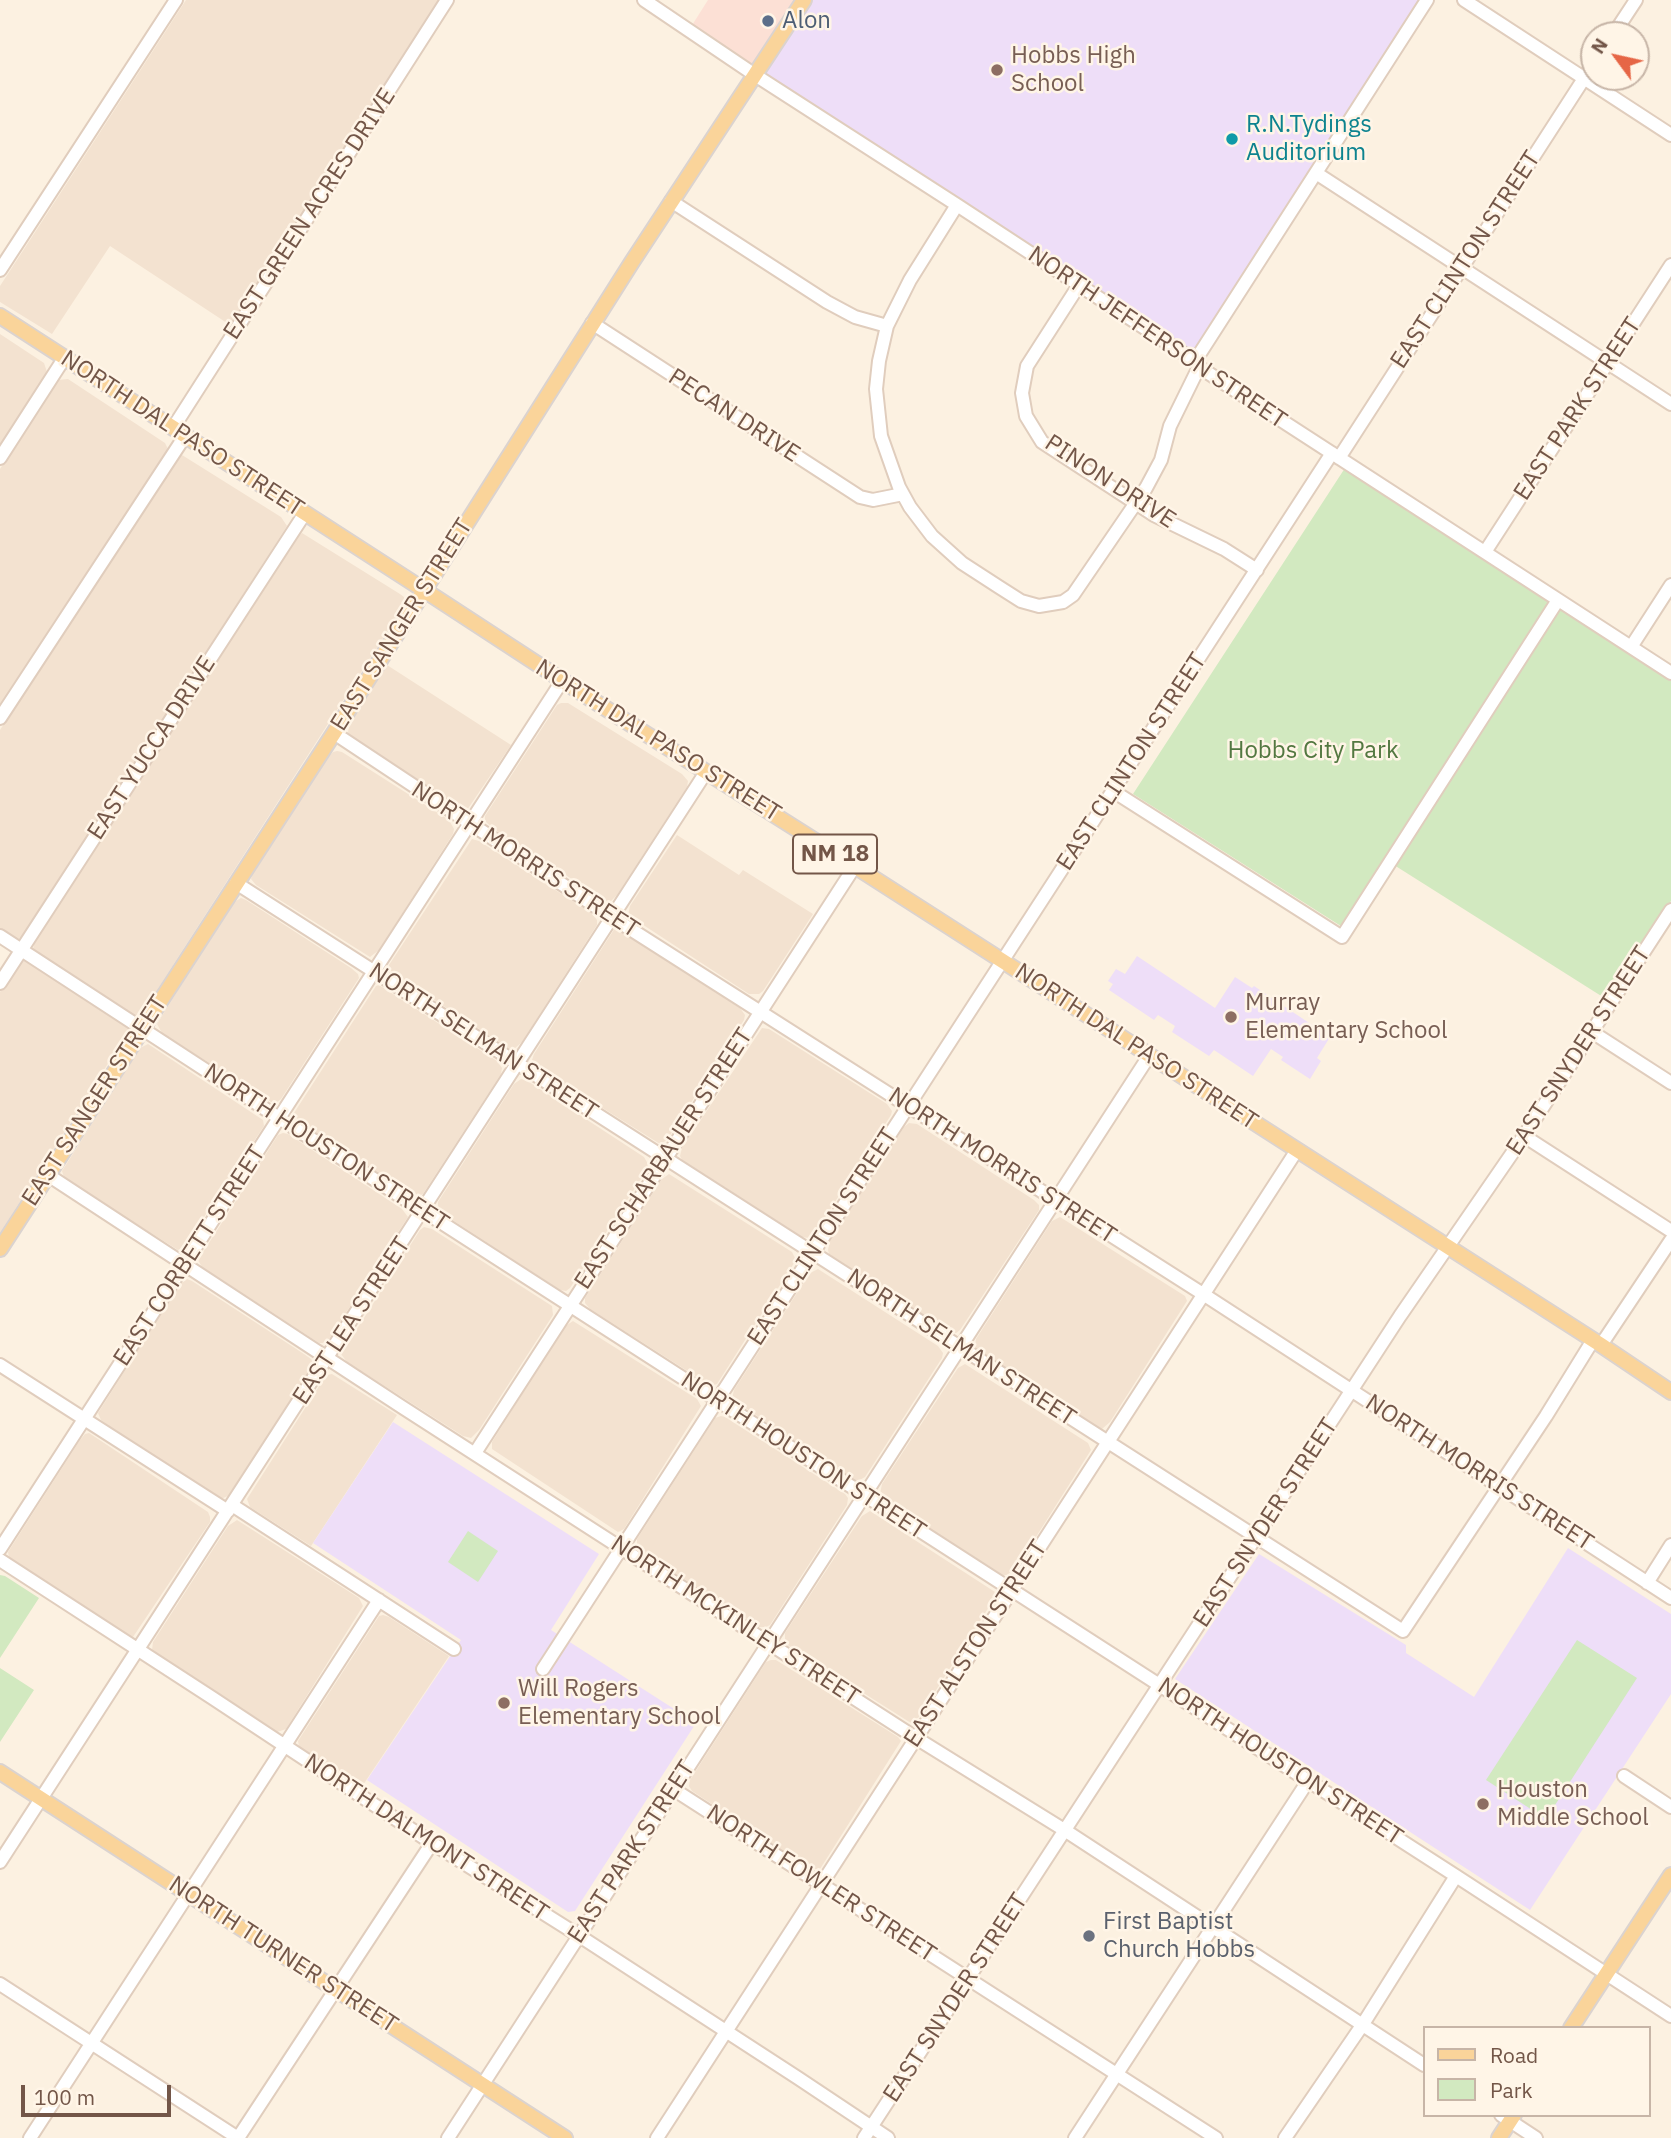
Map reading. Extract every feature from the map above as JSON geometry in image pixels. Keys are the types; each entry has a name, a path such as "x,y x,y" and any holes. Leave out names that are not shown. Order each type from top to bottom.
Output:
{"main road":[{"name":"EAST SANGER STREET","path":"0,1249 334,733 592,323 804,0"},
{"name":"NORTH DAL PASO STREET","path":"0,316 562,681 855,866 1671,1392"},
{"name":"NORTH TURNER STREET","path":"0,1772 565,2138"},
{"path":"1572,2026 1671,1875"},
{"path":"1499,2138 1508,2117"}],"street":[{"path":"0,270 176,0"},
{"name":"EAST GREEN ACRES DRIVE","path":"0,718 447,0"},
{"name":"NORTH JEFFERSON STREET","path":"645,0 754,75 1671,673"},
{"path":"957,205 912,276 887,327 879,361 877,402 881,436 888,460 909,508 932,536 962,563 1021,601 1039,606 1063,601 1073,596 1136,503 1161,460 1170,426 1197,364 1426,0"},
{"path":"1464,0 1580,76"},
{"path":"1622,21 1636,0"},
{"name":"EAST CLINTON STREET","path":"543,1669 1257,570 1461,268 1580,85"},
{"path":"1603,91 1671,135"},
{"path":"1315,173 1671,404"},
{"path":"671,201 827,303 855,317 887,327"},
{"name":"EAST PARK STREET","path":"1485,552 1671,265"},
{"name":"PINON DRIVE","path":"1079,285 1027,366 1022,393 1026,416 1042,442 1154,514 1224,549 1257,570"},
{"name":"PECAN DRIVE","path":"592,323 860,497 873,500 903,494"},
{"path":"0,458 65,357"},
{"name":"EAST YUCCA DRIVE","path":"0,983 305,513"},
{"path":"1631,647 1671,585"},
{"path":"1113,792 1342,937 1559,600"},
{"name":"EAST CORBETT STREET","path":"0,1549 562,681"},
{"name":"NORTH MORRIS STREET","path":"334,733 613,918 1203,1294 1671,1598"},
{"name":"EAST LEA STREET","path":"0,1862 706,772"},
{"name":"EAST SCHARBAUER STREET","path":"475,1453 855,866"},
{"name":"NORTH SELMAN STREET","path":"236,883 1403,1631 1499,1486"},
{"name":"EAST SNYDER STREET","path":"868,2133 1400,1316 1592,1032 1666,930 1671,910"},
{"name":"NORTH HOUSTON STREET","path":"0,936 1671,2016"},
{"path":"1592,1032 1671,1083"},
{"name":"EAST PARK STREET","path":"448,2138 1149,1056"},
{"path":"1524,1136 1671,1231"},
{"name":"EAST ALSTON STREET","path":"657,2138 1297,1150"},
{"name":"NORTH MCKINLEY STREET","path":"48,1175 1422,2064"},
{"path":"1499,1486 1671,1240"},
{"path":"0,1365 454,1649"},
{"path":"1647,1583 1671,1545"},
{"name":"NORTH DALMONT STREET","path":"0,1560 432,1843 798,2078 868,2133 887,2138"},
{"path":"30,2138 379,1600"},
{"path":"1624,1776 1671,1807"},
{"path":"1075,2138 1308,1781"},
{"name":"NORTH FOWLER STREET","path":"673,1789 1216,2138"},
{"path":"0,1984 238,2138 432,1843"},
{"path":"1285,2138 1363,2024 1456,1876"},
{"path":"1508,2117 1536,2138"}],"shaded area":[{"path":"186,0 439,0 230,325 110,246 52,334 0,302 0,286"},
{"path":"708,0 804,0 755,75 689,30"},
{"path":"804,0 1428,0 1195,361 755,75"},
{"path":"0,334 44,363 47,372 0,445"},
{"path":"68,379 165,443 168,449 0,709 0,469 58,380"},
{"path":"182,455 281,517 287,526 25,934 17,940 0,930 0,730 175,459"},
{"path":"302,533 400,594 404,597 405,604 137,1018 36,954 33,950 34,943 296,538"},
{"path":"387,665 511,745 467,810 460,808 348,733 349,724"},
{"path":"568,703 682,774 688,781 687,787 610,902 485,821 485,816 557,705"},
{"path":"337,751 449,820 454,829 379,950 370,957 256,885 251,879 254,869 328,757"},
{"path":"677,835 739,875 743,870 813,914 759,994 749,994 628,915 630,906"},
{"path":"472,839 591,913 597,920 597,925 522,1042 514,1049 510,1049 391,972 389,965"},
{"path":"241,898 351,968 359,978 276,1103 162,1033 157,1024 232,903"},
{"path":"615,928 740,1008 745,1015 667,1140 660,1144 537,1067 532,1060"},
{"name":"Murray Elementary School","path":"1137,956 1215,1008 1235,977 1252,988 1254,986 1330,1037 1317,1058 1321,1061 1310,1079 1281,1060 1283,1057 1271,1049 1253,1076 1214,1050 1209,1056 1172,1032 1175,1026 1158,1015 1154,1020 1109,990 1113,984 1108,981 1116,969 1125,974"},
{"path":"23,961 27,961 130,1029 0,1233 0,992"},
{"path":"379,985 497,1061 502,1068 501,1074 423,1194 419,1196 415,1196 298,1121 294,1113"},
{"path":"762,1028 769,1029 887,1104 892,1111 813,1236 809,1238 802,1237 682,1160 680,1156 682,1148"},
{"path":"148,1044 263,1120 264,1126 185,1246 178,1250 71,1183 62,1171 140,1048"},
{"path":"521,1079 644,1157 648,1164 648,1168 566,1291 560,1290 438,1209 438,1202 514,1084"},
{"path":"909,1123 917,1124 1039,1205 1039,1210 956,1333 950,1332 829,1254 828,1250 830,1241"},
{"path":"283,1133 402,1209 408,1217 329,1339 323,1343 319,1343 202,1267 198,1260 278,1135"},
{"path":"669,1174 792,1252 796,1260 717,1384 711,1386 590,1309 585,1303 585,1298 662,1179"},
{"path":"1060,1217 1185,1296 1187,1301 1110,1422 1102,1429 1098,1429 977,1350 975,1346 976,1339 1052,1221"},
{"path":"424,1227 432,1229 552,1306 553,1315 479,1430 471,1438 463,1436 347,1362 341,1354"},
{"path":"818,1269 938,1346 943,1353 865,1477 858,1481 854,1481 732,1399 734,1390 810,1273"},
{"path":"187,1279 304,1354 314,1365 228,1496 223,1498 218,1498 113,1429 101,1420 98,1413 180,1284"},
{"path":"573,1321 697,1399 701,1406 624,1529 618,1532 492,1449 492,1442 564,1327"},
{"path":"965,1364 1088,1443 1091,1450 1015,1570 1007,1575 882,1498 880,1494 882,1484 958,1368"},
{"path":"332,1374 397,1415 311,1546 250,1507 247,1499 323,1380"},
{"path":"721,1416 848,1498 847,1505 770,1625 766,1627 759,1627 637,1547 637,1539 715,1418"},
{"path":"393,1422 599,1554 551,1630 696,1723 575,1911 568,1912 367,1780 461,1640 313,1543"},
{"path":"89,1433 208,1512 210,1517 210,1522 133,1637 128,1637 9,1558 8,1552 80,1440"},
{"path":"870,1511 995,1592 994,1599 919,1717 911,1723 785,1642 785,1633 862,1516"},
{"path":"237,1520 359,1598 363,1606 286,1729 277,1732 152,1650 153,1642 228,1526"},
{"name":"Houston Middle School","path":"1568,1548 1671,1614 1671,1694 1530,1910 1175,1679 1259,1554 1406,1645 1406,1653 1474,1697"},
{"path":"383,1615 449,1656 361,1788 303,1750 298,1741 379,1616"},
{"path":"776,1660 901,1741 820,1869 811,1869 692,1791 689,1786 690,1780 766,1662"}],"green space":[{"name":"Hobbs City Park","path":"1345,468 1549,594 1548,609 1554,602 1671,677 1671,901 1606,999 1394,865 1344,928 1133,794"},
{"path":"468,1531 498,1551 478,1582 448,1562"},
{"path":"0,1575 39,1598 0,1658"},
{"path":"1577,1640 1637,1678 1546,1819 1486,1780"},
{"path":"0,1668 34,1690 0,1742"}],"place":[{"name":"Alon","path":"768,21"},
{"name":"Hobbs High School","path":"997,70"},
{"name":"R.N.Tydings Auditorium","path":"1232,139"},
{"name":"Murray Elementary School","path":"1231,1017"},
{"name":"Will Rogers Elementary School","path":"504,1703"},
{"name":"Houston Middle School","path":"1483,1804"},
{"name":"First Baptist Church Hobbs","path":"1089,1936"}]}
